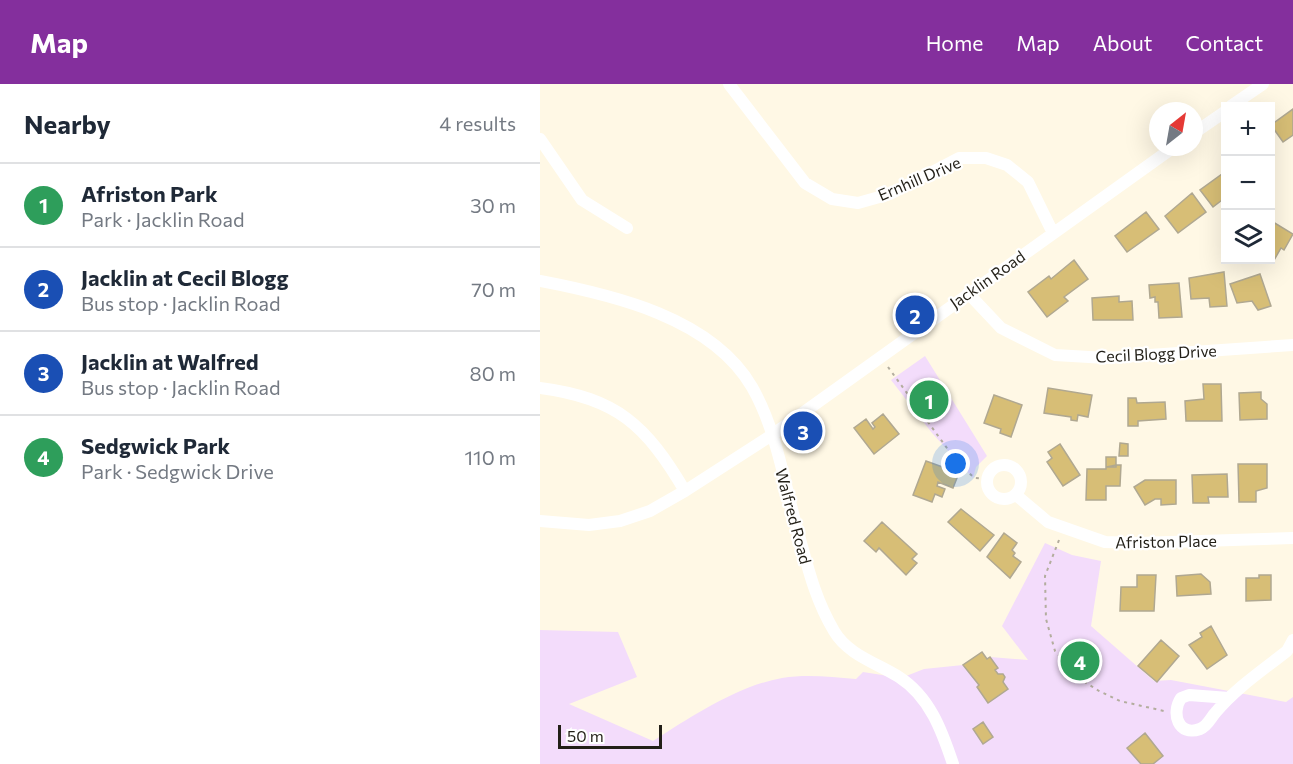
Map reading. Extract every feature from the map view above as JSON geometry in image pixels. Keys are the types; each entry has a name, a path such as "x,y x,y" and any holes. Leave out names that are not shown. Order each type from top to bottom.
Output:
{"street":[{"name":"Ernhill Drive","path":"729,84 805,183 832,199 858,203 890,194 959,158 986,158 1007,165 1028,182 1053,233"},
{"path":"1237,102 1263,84"},
{"path":"1203,127 1221,114"},
{"path":"540,139 582,200 627,228"},
{"name":"Jacklin Road","path":"540,521 589,525 620,520 650,511 685,491 772,435 878,356 1161,156"},
{"name":"Walfred Road","path":"540,281 664,316 710,340 728,354 742,372 762,408 772,435 818,605 838,638 865,660 901,678 925,701 940,727 953,764"},
{"name":"Cecil Blogg Drive","path":"968,293 1001,328 1055,355 1106,358 1293,345"},
{"path":"540,387 567,391 596,400 622,414 645,432 685,491"},
{"path":"1002,465 1016,469 1022,482 1016,495 1002,500 990,493 987,479 989,472 1002,465"},
{"name":"Afriston Place","path":"1016,495 1034,513 1062,529 1105,542 1293,538"},
{"path":"1229,698 1189,695 1181,698 1174,712 1182,727 1200,729 1229,698 1287,651 1293,640"}],"path":[{"path":"878,356 907,391 960,466 975,478 987,479"},
{"path":"1062,529 1045,576 1046,619 1055,651 1077,677 1099,691 1130,704 1174,712"}],"shaded area":[{"path":"925,356 987,456 976,467 973,478 932,433 891,380"},
{"path":"1045,543 1072,555 1101,561 1091,626 1154,681 1171,680 1286,702 1293,697 1293,764 540,764 540,630 618,632 637,677 569,704 653,741 731,695 782,678 810,676 856,679 863,672 901,678 924,669 963,665 990,657 1028,660 1002,626"}],"building":[{"path":"1293,109 1293,135 1283,142 1275,131 1275,122"},
{"path":"1221,175 1221,201 1213,207 1200,190"},
{"path":"1192,193 1206,212 1178,233 1165,216"},
{"path":"1146,212 1159,229 1127,252 1115,236"},
{"path":"1275,223 1293,234 1284,250 1281,248 1275,258"},
{"path":"1074,260 1088,279 1064,297 1068,301 1047,317 1028,292 1049,276 1051,279"},
{"path":"1224,272 1227,306 1210,307 1209,298 1191,299 1189,278"},
{"path":"1260,274 1271,306 1258,310 1252,301 1237,303 1230,284"},
{"path":"1179,283 1182,317 1159,318 1158,302 1155,302 1155,297 1150,298 1149,285"},
{"path":"1119,296 1119,302 1132,301 1133,320 1093,320 1092,298"},
{"path":"1203,384 1221,384 1222,421 1186,421 1185,401 1204,399"},
{"path":"1048,388 1092,395 1088,417 1078,415 1077,421 1071,420 1071,417 1044,413"},
{"path":"1261,392 1261,399 1267,404 1267,419 1240,420 1239,393"},
{"path":"994,395 1022,405 1011,437 1000,433 1001,429 984,423"},
{"path":"1128,398 1136,398 1137,403 1165,402 1166,419 1138,421 1138,426 1128,426"},
{"path":"883,414 899,434 874,454 854,428 866,419 873,429 875,427 872,423"},
{"path":"1120,443 1128,444 1128,456 1119,456"},
{"path":"1060,444 1080,475 1063,486 1047,462 1052,458 1048,452"},
{"path":"1106,457 1116,457 1116,467 1106,467"},
{"path":"926,461 959,473 953,488 938,482 937,486 945,489 942,497 935,494 932,502 913,495"},
{"path":"1238,464 1267,464 1267,488 1256,491 1256,502 1239,502"},
{"path":"1121,465 1120,486 1106,486 1106,500 1086,500 1087,469 1106,469 1106,467"},
{"path":"1227,474 1228,497 1208,497 1209,503 1193,503 1192,475"},
{"path":"1145,480 1176,480 1176,504 1161,505 1161,499 1155,499 1145,505 1134,487"},
{"path":"961,509 994,535 980,551 948,522"},
{"path":"882,522 917,554 912,559 917,563 906,575 879,548 876,552 864,541"},
{"path":"1004,533 1017,543 1012,550 1015,553 1013,556 1021,562 1010,578 987,557"},
{"path":"1201,574 1210,582 1211,594 1177,596 1176,576"},
{"path":"1137,575 1156,575 1154,611 1120,611 1121,587 1137,587"},
{"path":"1259,575 1271,575 1271,600 1246,601 1246,578 1259,578"},
{"path":"1211,626 1227,655 1207,669 1189,645 1202,637 1200,633"},
{"path":"1161,640 1179,656 1157,682 1138,666"},
{"path":"982,652 987,659 990,657 998,668 995,670 998,674 1003,674 1005,677 1003,682 1008,689 988,703 977,687 979,685 963,665"},
{"path":"983,722 993,737 983,744 973,729"},
{"path":"1145,733 1163,756 1153,764 1141,764 1127,748"}],"place":[{"name":"Jacklin at Cecil Blogg","path":"915,315"},
{"name":"Afriston Park","path":"929,400"},
{"name":"Jacklin at Walfred","path":"803,431"},
{"name":"Sedgwick Park","path":"1080,661"}]}
